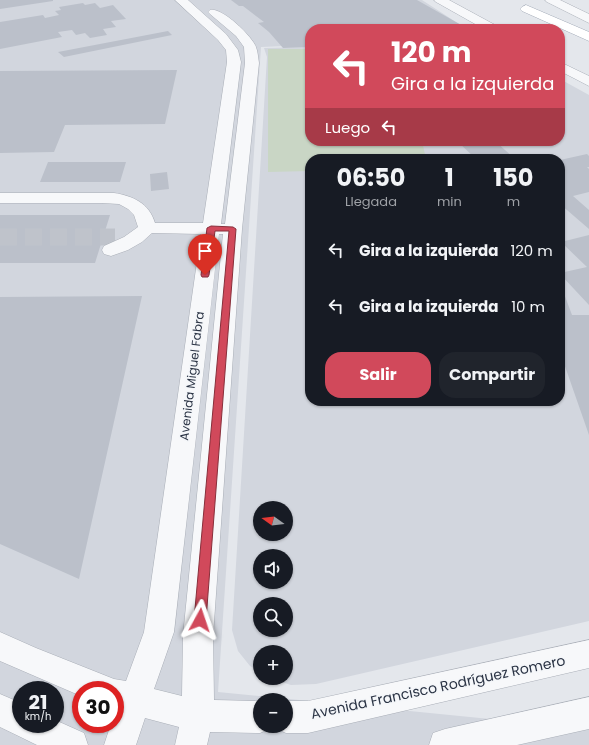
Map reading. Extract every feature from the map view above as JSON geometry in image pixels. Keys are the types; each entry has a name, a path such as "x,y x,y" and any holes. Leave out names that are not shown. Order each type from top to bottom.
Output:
{"main road":[{"path":"515,3 552,24"},
{"path":"526,9 560,24"},
{"path":"565,26 589,37"},
{"path":"565,32 589,46"}],"street":[{"name":"Avenida Miguel Fabra","path":"120,745 125,697 159,632 234,62 232,50 222,37 181,0"},
{"path":"195,731 198,636 233,229 252,63 250,47 240,33 199,0"},
{"path":"440,0 484,24"},
{"path":"551,0 589,19"},
{"path":"565,69 589,82"},
{"path":"0,198 118,199 136,206 147,219 143,232"},
{"path":"113,243 143,232 211,228 233,229"},
{"path":"0,646 27,659 82,681"},
{"name":"Avenida Francisco Rodríguez Romero","path":"293,717 308,717 589,654"},
{"path":"125,697 195,731 253,719"},
{"path":"0,710 12,716"},
{"path":"444,745 589,713"},
{"path":"47,733 72,745"}],"shaded area":[{"path":"0,0 422,0 459,24 305,24 305,45 261,47 218,692 253,695 253,733 293,733 293,699 589,729 589,745 0,745"},
{"path":"305,47 305,146 565,146 565,82 589,95 589,621 316,684 293,685 293,645 253,645 253,668 238,651 232,630 267,57 264,48"}],"green space":[{"path":"268,49 305,49 305,146 423,146 425,154 305,154 305,171 268,172"}],"building":[{"path":"0,0 53,0 53,1 0,9"},
{"path":"231,0 417,0 459,24 305,24 305,47 283,48 269,32 258,23 264,22 243,6 239,6"},
{"path":"83,3 85,5 95,3 100,8 113,5 126,19 111,21 116,27 103,29 107,35 90,38 85,33 76,35 72,30 58,32 62,37 0,49 0,22 43,15 45,18 59,15 55,11 61,10 59,7"},
{"path":"168,31 172,35 64,57 58,52"},
{"path":"177,70 165,124 65,125 54,152 0,153 0,71"},
{"path":"462,146 501,146 509,154 471,154"},
{"path":"587,154 589,156 589,167 587,167 589,169 589,192 573,196 589,210 589,229 565,208 565,159"},
{"path":"48,162 126,162 120,182 40,182"},
{"path":"167,172 169,189 151,191 150,174"},
{"path":"0,215 110,215 95,263 0,263"},
{"path":"589,235 589,305 565,279 565,272 587,267 565,246 565,241"},
{"path":"142,296 79,579 0,544 0,297"},
{"path":"565,296 572,315 589,315 589,435 565,366"}],"tunnel":[{"path":"0,237 115,237"}],"route":[{"path":"200,620 233,229 211,228 205,275"}]}
